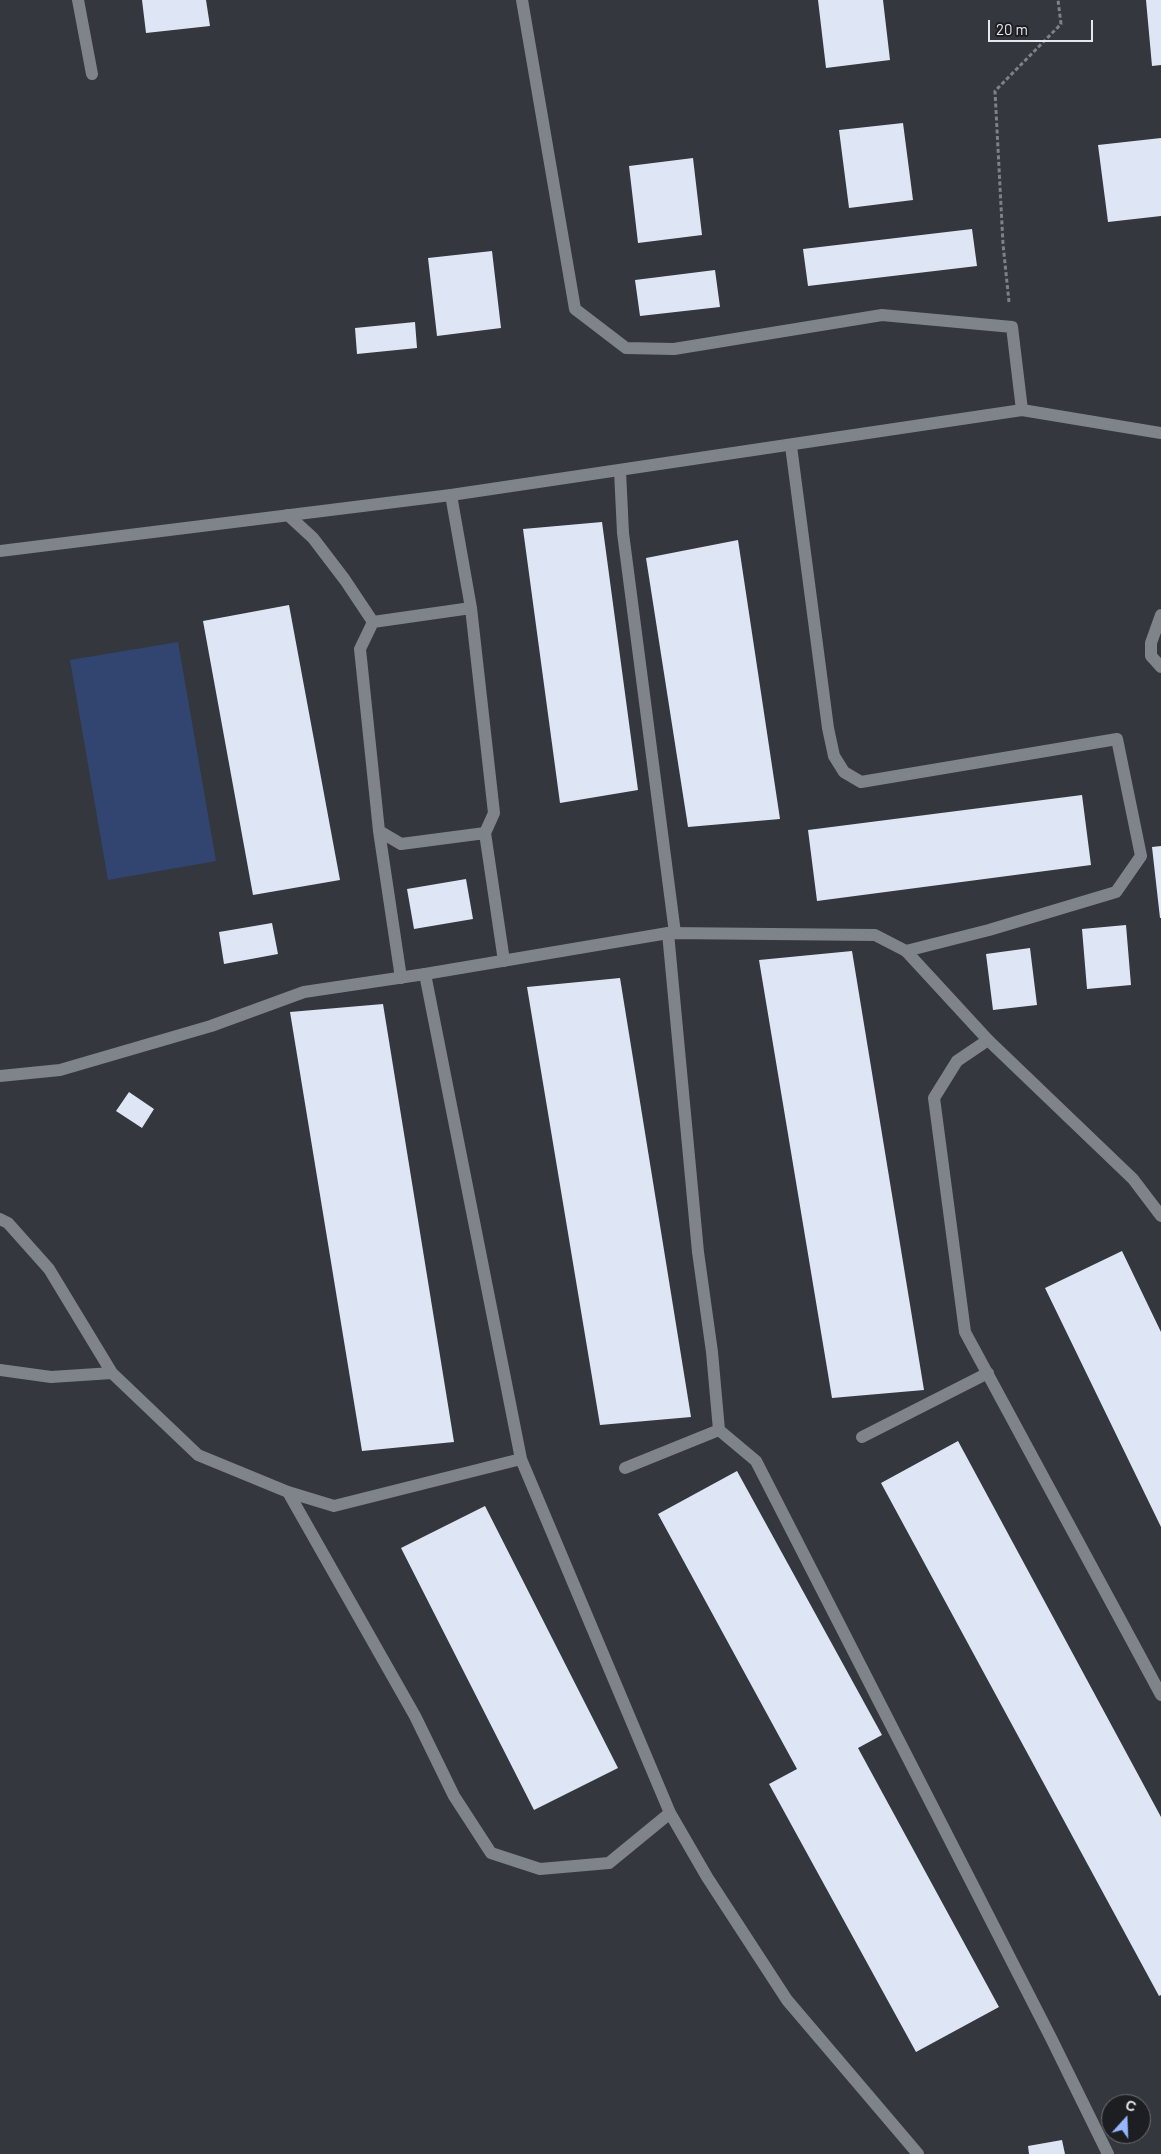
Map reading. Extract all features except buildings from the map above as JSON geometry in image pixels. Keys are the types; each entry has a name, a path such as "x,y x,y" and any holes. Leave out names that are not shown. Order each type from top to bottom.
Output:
{"street":[{"path":"78,0 92,74"},
{"path":"522,0 575,309 626,348 674,349 882,315 1012,327 1022,410"},
{"path":"0,551 451,495 791,446 1022,410 1161,433"},
{"path":"791,446 828,728 834,756 844,772 861,782 1117,739 1142,856 1116,892 989,930 906,951"},
{"path":"620,471 624,533 672,933 698,1252 712,1352 719,1430 756,1461 1042,2020 1108,2154"},
{"path":"451,495 471,608 494,812 485,833 504,961"},
{"path":"288,515 313,538 374,622"},
{"path":"374,622 471,608"},
{"path":"1161,615 1151,643 1151,656 1161,667"},
{"path":"374,622 360,648 380,831 401,978"},
{"path":"380,831 401,844 485,833"},
{"path":"0,1076 60,1070 211,1026 304,992 401,978 672,933 875,934 906,951 988,1040 1133,1179 1161,1216"},
{"path":"425,974 520,1459 670,1813 707,1877 787,2000 918,2154"},
{"path":"988,1040 958,1061 934,1098 965,1332 1161,1695"},
{"path":"0,1219 8,1223 49,1269 112,1373 198,1455 288,1492 334,1506 520,1459"},
{"path":"0,1370 51,1377 112,1373"},
{"path":"862,1437 988,1373"},
{"path":"625,1468 719,1430"},
{"path":"288,1492 415,1716 454,1796 492,1853 540,1869 609,1863 670,1813"}],"path":[{"path":"1012,327 1003,244 995,91 1062,24 1058,0"}],"shaded area":[{"path":"178,642 216,861 108,880 70,660"}]}
